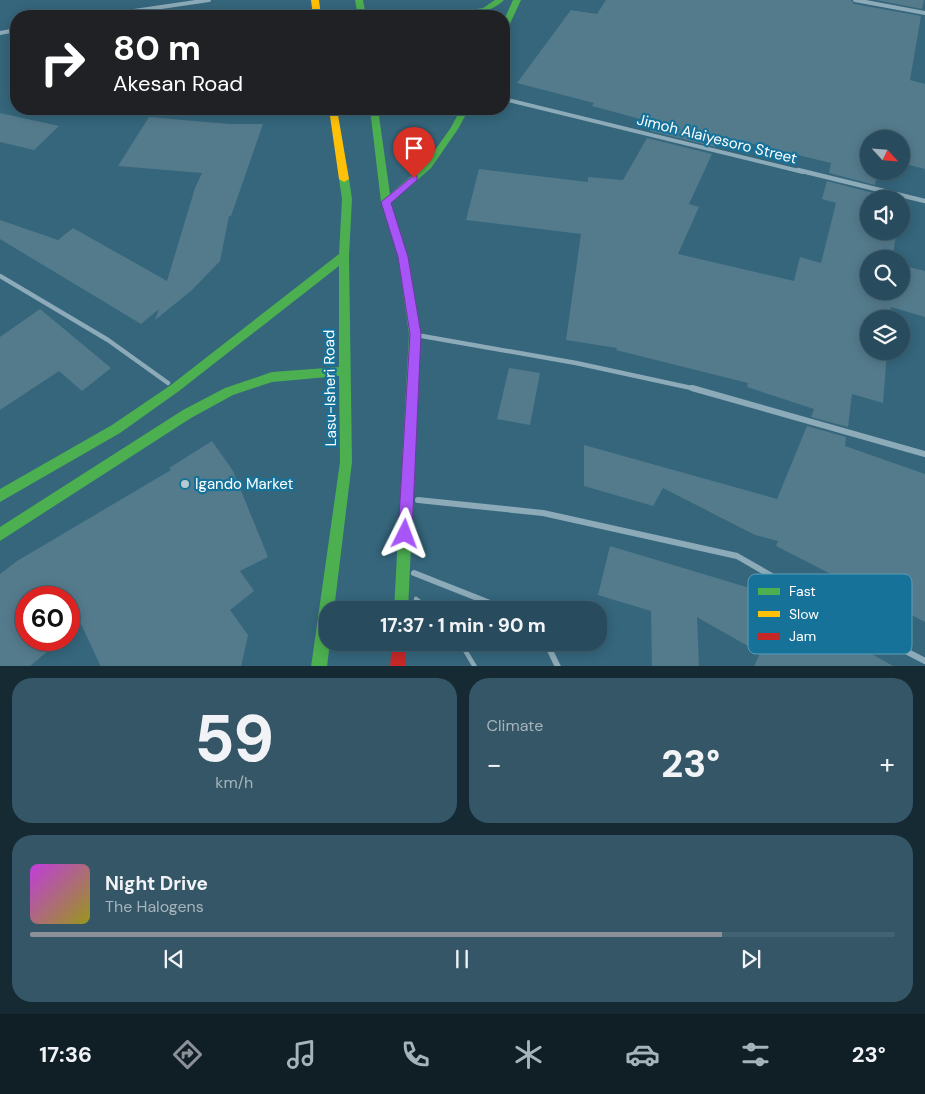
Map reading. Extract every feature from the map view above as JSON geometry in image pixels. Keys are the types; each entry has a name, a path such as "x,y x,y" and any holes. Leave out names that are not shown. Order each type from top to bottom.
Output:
{"main road":[{"path":"485,10 500,0"},
{"path":"510,15 517,0"},
{"name":"Lasu-Isheri Road","path":"319,666 346,462 344,256 347,199 334,115"},
{"path":"375,115 386,202 403,257 415,334 401,601"},
{"path":"386,202 428,166 454,129 461,115"},
{"path":"0,496 116,429 175,388 344,256"},
{"path":"0,536 187,414 229,392 272,377 344,371"},
{"path":"398,666 399,651"}],"street":[{"path":"141,10 209,0"},
{"path":"855,0 925,13"},
{"name":"Jimoh Alaiyesoro Street","path":"510,100 925,201"},
{"path":"0,276 108,340 175,388"},
{"path":"415,334 576,363 684,386 925,454"},
{"path":"407,499 543,513 737,556 768,574"},
{"path":"404,568 483,601"},
{"path":"550,651 558,666"},
{"path":"912,654 925,661"}],"lane":[{"path":"402,588 419,601"},
{"path":"400,651 405,666"},
{"path":"466,651 475,666"}],"building":[{"path":"606,0 851,0 854,4 921,16 910,80 925,84 925,169 910,165 910,130 860,130 860,180 876,180 875,185 829,173 831,163 720,136 715,147 650,131 655,123 592,106 594,103 517,83 571,10 597,14"},
{"path":"876,0 924,0 922,9"},
{"path":"0,113 59,126 34,150 0,142"},
{"path":"149,117 229,124 263,124 231,216 229,216 220,261 191,291 155,320 159,309 141,324 0,239 0,220 58,240 73,228 167,281 195,188 202,173 118,166"},
{"path":"647,138 712,154 689,204 699,207 678,254 794,281 800,257 821,263 836,203 822,199 827,181 862,190 860,240 895,240 894,250 860,250 860,300 910,300 910,267 925,271 925,317 910,313 910,310 891,307 891,310 860,310 860,360 886,360 883,403 852,394 848,427 811,417 814,409 747,387 748,383 616,350 617,348 566,340 581,234 466,220 479,169 588,182 588,177 623,180"},
{"path":"40,309 111,368 82,391 59,371 0,410 0,337"},
{"path":"509,368 540,373 530,425 497,419"},
{"path":"807,426 846,437 845,446 925,474 925,622 912,615 912,574 831,574 776,546 778,541 755,535 663,488 653,506 584,486 584,445 777,499"},
{"name":"Igando Market","path":"212,441 233,471 268,557 240,571 254,591 230,610 248,635 241,666 101,666 80,625 80,586 15,586 15,651 48,651 30,666 0,666 0,574 17,561 171,470 169,468"},
{"path":"610,546 748,587 748,646 697,617 699,666 652,666 651,611 598,595"},
{"path":"760,654 871,654 893,666 754,666"}],"traffic: fast":[{"path":"359,0 361,10"},
{"path":"485,10 500,0"},
{"path":"510,15 517,0"},
{"path":"375,115 386,202 403,257 415,334 401,601"},
{"path":"386,202 428,166 462,115"},
{"path":"319,666 346,462 344,256 347,199 344,179"},
{"path":"0,496 116,429 175,388 344,256"},
{"path":"0,535 187,414 229,391 272,377 344,371"}],"traffic: slow":[{"path":"315,0 316,10"},
{"path":"334,115 344,179"}],"traffic: jam":[{"path":"398,666 399,651"}],"place":[{"name":"Igando Market","path":"185,484"}],"route":[{"path":"405,534 415,334 403,257 386,202 414,178"}]}
